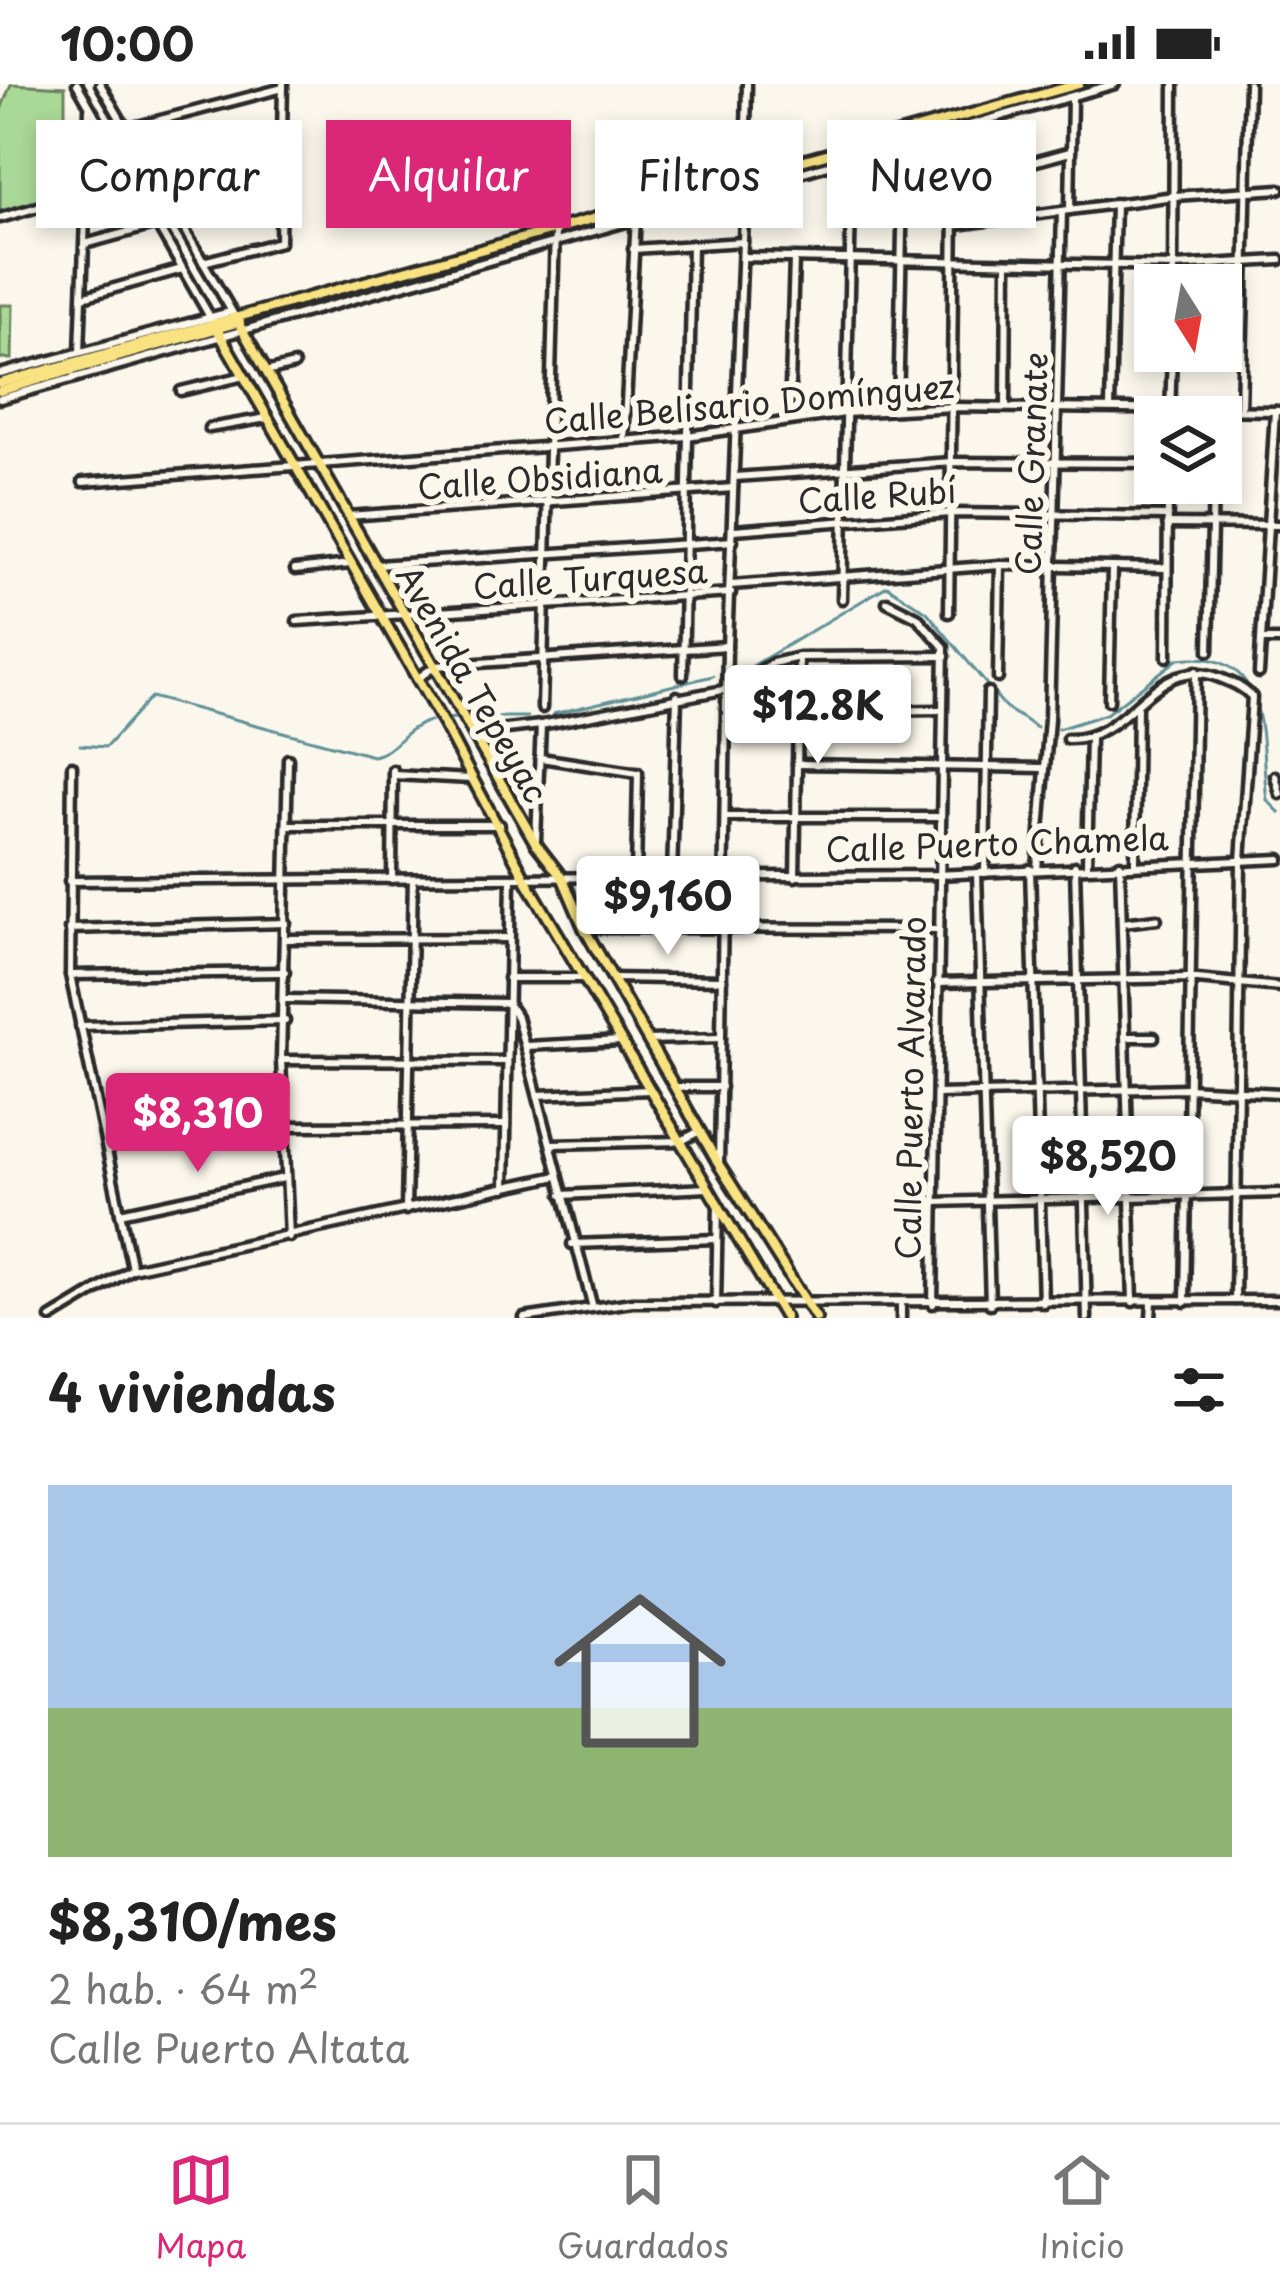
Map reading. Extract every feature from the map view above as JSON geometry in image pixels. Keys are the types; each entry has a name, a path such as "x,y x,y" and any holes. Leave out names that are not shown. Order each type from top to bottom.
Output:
{"main road":[{"path":"946,120 1079,84"},
{"path":"0,387 595,218"},
{"name":"Avenida Tepeyac","path":"236,320 536,844 563,879 584,928 719,1166 816,1318"},
{"name":"Avenida Tepeyac","path":"215,327 500,825 526,880 588,978 781,1318"}],"street":[{"name":"Avenida Tepeyac","path":"76,84 97,120"},
{"path":"746,120 747,84"},
{"path":"987,120 1115,84"},
{"path":"1174,84 1174,264"},
{"path":"1241,396 1249,84"},
{"name":"Avenida Tepeyac","path":"104,85 122,120"},
{"path":"160,120 283,86 282,120"},
{"name":"Calle Granate","path":"1043,1303 1032,983 1034,869 1049,719 1061,265 1072,97"},
{"path":"88,120 89,105"},
{"path":"1036,161 1071,152"},
{"path":"1036,214 1174,196 1280,189"},
{"path":"1110,408 1115,203"},
{"path":"0,218 36,208"},
{"path":"80,352 85,228"},
{"path":"85,244 143,228"},
{"name":"Avenida Tepeyac","path":"159,228 215,327"},
{"name":"Avenida Tepeyac","path":"184,228 236,320"},
{"path":"203,262 280,242 280,228"},
{"path":"0,387 80,352 215,327 600,228"},
{"path":"625,441 635,228"},
{"path":"719,1166 727,646 744,228"},
{"path":"842,599 851,228"},
{"path":"898,410 903,228"},
{"path":"950,614 957,228"},
{"path":"542,708 545,448 555,229"},
{"path":"633,250 744,242"},
{"path":"683,675 692,245"},
{"path":"743,257 1134,266"},
{"path":"789,418 794,259"},
{"path":"1210,264 1280,260"},
{"path":"1006,407 1007,264"},
{"path":"83,297 182,269"},
{"path":"266,372 294,365"},
{"path":"181,391 244,376"},
{"name":"Calle Belisario Domínguez","path":"83,482 687,436 844,413 953,407 1134,410"},
{"name":"Calle Belisario Domínguez","path":"1242,410 1277,411"},
{"path":"1259,674 1277,411"},
{"path":"209,428 268,418"},
{"path":"735,476 952,462 1134,463"},
{"name":"Calle Obsidiana","path":"348,516 735,488"},
{"path":"1167,504 1167,657"},
{"path":"1209,651 1212,504"},
{"name":"Calle Rubí","path":"734,530 951,513 1280,525"},
{"path":"376,566 733,541"},
{"path":"295,570 350,564"},
{"path":"998,678 1000,565"},
{"name":"Calle Turquesa","path":"297,621 683,596 843,573 1000,565 1166,568"},
{"path":"1109,700 1112,568"},
{"path":"472,733 542,725 728,689 773,663 799,657 945,656 942,643 916,617 887,602"},
{"path":"1261,640 1280,640"},
{"path":"416,679 435,666 727,646"},
{"name":"Calle Puerto Alvarado","path":"933,1304 936,875 945,656"},
{"path":"795,877 799,657"},
{"path":"1185,1302 1189,860 1196,670"},
{"path":"1066,739 1090,739 1170,677 1196,670 1243,688 1254,703 1241,861 1234,1300"},
{"path":"988,692 980,983 990,1304"},
{"path":"672,878 677,696"},
{"path":"1135,863 1138,705"},
{"path":"798,712 940,710"},
{"path":"536,844 542,725"},
{"path":"1087,865 1090,739"},
{"path":"287,758 281,1060 289,1237"},
{"path":"541,758 636,771 636,878"},
{"path":"797,764 1042,768"},
{"path":"72,766 70,975 132,1269"},
{"path":"392,879 393,773 474,779"},
{"path":"1275,776 1280,794"},
{"path":"727,817 938,817"},
{"path":"287,825 500,825"},
{"name":"Calle Puerto Chamela","path":"69,881 936,875 1189,860 1280,860"},
{"path":"1120,864 1133,1302"},
{"path":"1075,866 1087,1318"},
{"path":"406,1210 413,879"},
{"path":"505,1188 511,880"},
{"path":"1122,923 1157,919"},
{"path":"69,929 286,923"},
{"path":"584,928 937,929"},
{"path":"286,939 509,938"},
{"path":"70,975 285,972"},
{"path":"508,978 588,978"},
{"path":"612,978 722,980"},
{"path":"937,983 1187,978 1280,987"},
{"path":"285,999 507,1003"},
{"path":"507,1003 525,1046 572,1244 592,1304"},
{"path":"80,1026 285,1021"},
{"path":"1125,1037 1154,1037"},
{"path":"648,1040 721,1038"},
{"path":"525,1046 624,1041"},
{"path":"281,1060 506,1061"},
{"path":"675,1088 721,1087"},
{"path":"937,1094 1127,1088 1280,1093"},
{"path":"538,1095 652,1090"},
{"path":"282,1126 506,1125"},
{"path":"551,1144 681,1141 700,1131"},
{"path":"51,1318 132,1269 557,1176"},
{"path":"120,1213 284,1178"},
{"path":"561,1195 708,1188"},
{"path":"934,1202 1280,1192"},
{"path":"716,1303 718,1205"},
{"path":"572,1244 717,1239"},
{"path":"524,1318 592,1304 632,1302 1280,1300"},
{"path":"632,1302 632,1318"},
{"path":"1151,1318 1152,1302"},
{"path":"901,1304 901,1318"},
{"path":"963,1304 963,1318"}],"green space":[{"path":"11,84 65,87 65,120 36,120 36,201 0,211 0,112"},
{"path":"0,305 13,305 12,359 0,358"}],"waterway":[{"path":"734,677 887,586 927,612 1006,708 1037,728"},
{"path":"1058,729 1106,714 1178,659 1209,659 1231,668 1256,703 1267,800 1280,813"},
{"path":"553,714 713,676"},
{"path":"80,745 106,747 151,697 373,756 430,721"},
{"path":"474,717 527,717"},
{"path":"445,719 456,718"}]}
